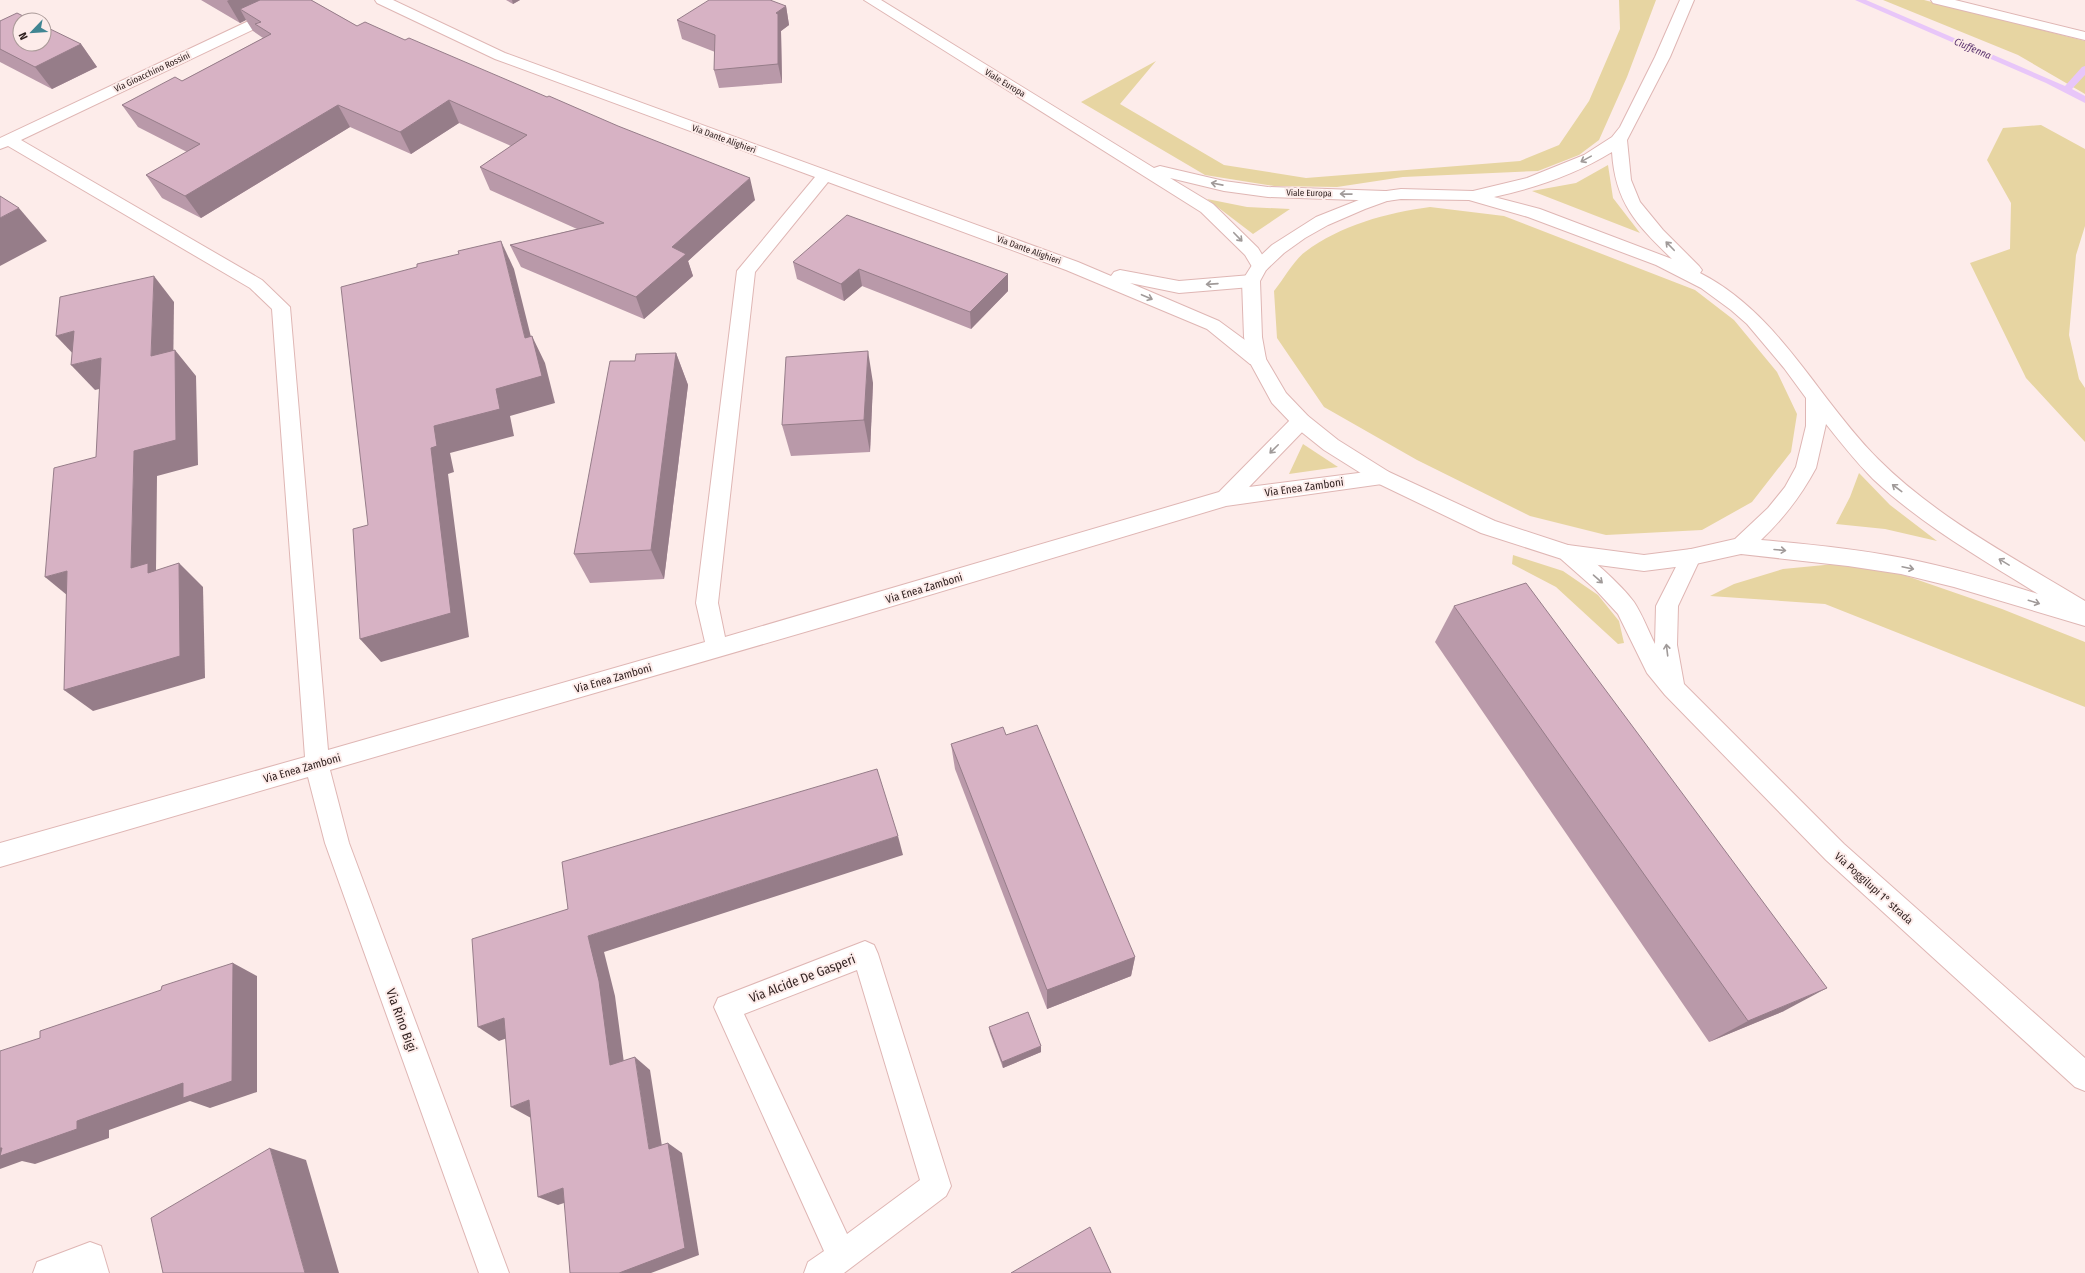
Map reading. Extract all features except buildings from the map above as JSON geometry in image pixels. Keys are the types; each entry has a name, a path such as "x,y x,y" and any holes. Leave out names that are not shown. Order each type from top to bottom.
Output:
{"street":[{"name":"Via Gioacchino Rossini","path":"5,142 304,0"},
{"name":"Via Dante Alighieri","path":"382,0 500,56 1072,266 1213,324 1257,359"},
{"name":"Viale Europa","path":"871,0 1206,208 1252,252 1256,274"},
{"path":"1687,0 1659,65 1619,138 1595,154 1558,173 1508,189 1470,195 1402,194 1385,196 1359,205 1299,234 1278,249 1256,274 1253,337 1257,359 1279,398 1301,421 1331,445 1382,477 1488,527 1568,553 1644,563 1691,557 1741,546 1824,554 1894,565 1953,578 2085,617"},
{"path":"1938,0 2085,36"},
{"path":"1619,138 1621,170 1627,194 1640,213 1660,236 1707,284"},
{"name":"Via Rino Bigi","path":"5,142 256,284 280,307 317,764 337,843 494,1273"},
{"name":"Viale Europa","path":"1139,165 1195,180 1268,192 1385,196"},
{"path":"717,648 707,603 746,271 824,176"},
{"path":"1470,195 1527,211 1623,245 1662,261 1707,284 1738,306 1753,320 1791,363 1846,438 1891,484 1978,546 2085,612"},
{"name":"Via Dante Alighieri","path":"1072,266 1179,287 1256,274"},
{"path":"1741,546 1775,514 1792,492 1806,468 1816,426 1815,397"},
{"name":"Via Enea Zamboni","path":"1226,498 1301,421"},
{"name":"Via Enea Zamboni","path":"0,855 717,648 1226,498 1382,477"},
{"name":"Via Poggilupi 1° strada","path":"1568,553 1602,583 1626,608 1655,666 1673,688 1835,852 2085,1077"},
{"path":"1673,688 1666,645 1667,606 1691,557"},
{"name":"Via Alcide De Gasperi","path":"865,954 936,1186 831,1264 727,1007 865,954"},
{"path":"48,1273 90,1257 94,1273"}],"shaded area":[{"path":"1619,0 1656,0 1627,77 1599,140 1579,155 1538,171 1403,177 1337,187 1274,186 1205,175 1081,102 1156,61 1120,104 1224,165 1306,178 1520,161 1559,145 1589,101 1620,29"},
{"path":"1883,0 1924,0 2085,41 2085,94 2018,55"},
{"path":"2041,125 2085,149 2085,226 2076,255 2069,335 2079,379 2085,388 2085,442 2026,378 1970,263 2010,249 2011,203 1987,160 2003,128"},
{"path":"1608,165 1613,198 1640,233 1532,191 1576,183"},
{"path":"1207,199 1247,207 1290,209 1253,234"},
{"path":"1430,207 1504,216 1695,290 1734,320 1777,372 1797,414 1791,452 1752,502 1702,530 1606,535 1530,516 1417,460 1324,407 1277,338 1274,291 1293,265 1305,252 1334,234 1349,227 1381,217"},
{"path":"1303,444 1338,467 1289,474"},
{"path":"1859,473 1890,505 1937,541 1885,529 1836,524 1850,497"},
{"path":"1513,555 1563,571 1598,595 1619,621 1624,643 1618,644 1556,587 1512,564"},
{"path":"1835,564 1892,571 2002,609 2085,642 2085,707 1825,604 1710,596 1734,584 1783,569"}],"waterway":[{"name":"Ciuffenna","path":"1859,0 2049,81 2066,90"},
{"path":"2066,90 2085,69"},
{"name":"Ciuffenna","path":"2066,90 2085,100"}]}
